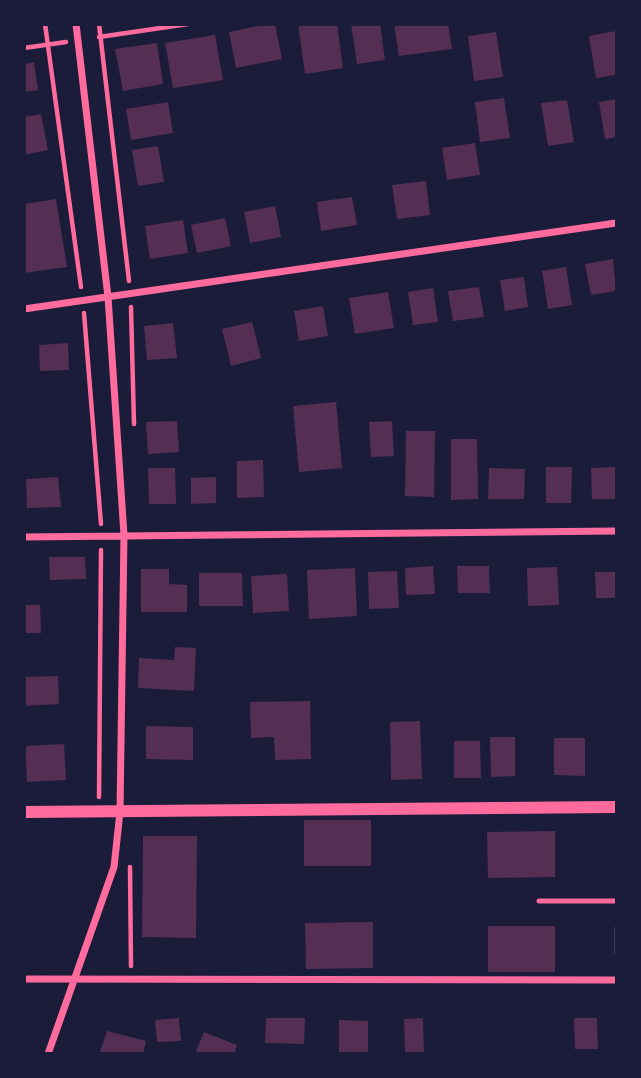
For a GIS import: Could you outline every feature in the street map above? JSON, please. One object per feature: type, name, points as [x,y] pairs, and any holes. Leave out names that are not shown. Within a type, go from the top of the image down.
[{"type":"street","points":[[48,1054],[114,867],[120,812],[124,535],[108,297],[76,24]]},
{"type":"street","points":[[24,309],[617,223]]},
{"type":"street","points":[[24,537],[617,531]]},
{"type":"street","points":[[24,812],[617,807]]},
{"type":"street","points":[[24,979],[617,980]]},
{"type":"lane","points":[[539,901],[617,901]]},
{"type":"path","points":[[45,24],[83,301],[102,536],[99,812]]},
{"type":"path","points":[[24,48],[188,24]]},
{"type":"path","points":[[129,978],[130,863]]},
{"type":"path","points":[[130,966],[144,966]]},
{"type":"building","points":[[275,24],[282,59],[236,68],[229,32]]},
{"type":"building","points":[[298,24],[337,24],[343,68],[305,74]]},
{"type":"building","points":[[351,24],[380,24],[385,60],[357,64]]},
{"type":"building","points":[[394,24],[448,24],[452,49],[399,56]]},
{"type":"building","points":[[616,31],[616,75],[596,78],[589,36]]},
{"type":"building","points":[[496,32],[503,77],[474,81],[468,36]]},
{"type":"building","points":[[215,35],[223,80],[173,88],[165,43]]},
{"type":"building","points":[[157,43],[163,84],[123,91],[115,49]]},
{"type":"building","points":[[34,62],[38,90],[24,92],[24,64]]},
{"type":"building","points":[[504,98],[510,138],[480,142],[475,102]]},
{"type":"building","points":[[616,99],[616,137],[605,139],[599,102]]},
{"type":"building","points":[[567,100],[574,142],[548,146],[541,103]]},
{"type":"building","points":[[168,102],[173,133],[131,140],[126,109]]},
{"type":"building","points":[[41,114],[48,150],[24,155],[24,117]]},
{"type":"building","points":[[475,143],[480,175],[447,180],[442,148]]},
{"type":"building","points":[[158,146],[164,182],[138,186],[132,150]]},
{"type":"building","points":[[426,181],[430,215],[397,219],[392,185]]},
{"type":"building","points":[[352,197],[357,225],[321,231],[317,202]]},
{"type":"building","points":[[56,199],[67,267],[24,273],[24,204]]},
{"type":"building","points":[[275,206],[281,237],[250,243],[244,212]]},
{"type":"building","points":[[225,218],[231,246],[197,253],[191,225]]},
{"type":"building","points":[[183,220],[188,253],[150,259],[145,226]]},
{"type":"building","points":[[613,259],[616,291],[591,295],[585,264]]},
{"type":"building","points":[[566,267],[572,305],[548,309],[542,271]]},
{"type":"building","points":[[524,277],[528,307],[505,311],[500,280]]},
{"type":"building","points":[[479,287],[484,317],[453,321],[448,291]]},
{"type":"building","points":[[433,288],[438,322],[413,325],[408,292]]},
{"type":"building","points":[[388,292],[394,328],[355,334],[349,298]]},
{"type":"building","points":[[323,306],[328,336],[299,341],[294,311]]},
{"type":"building","points":[[252,322],[261,358],[231,366],[222,329]]},
{"type":"building","points":[[173,323],[177,358],[147,360],[144,326]]},
{"type":"building","points":[[68,343],[69,370],[40,371],[39,345]]},
{"type":"building","points":[[336,402],[342,468],[299,472],[293,406]]},
{"type":"building","points":[[177,421],[179,452],[148,454],[146,422]]},
{"type":"building","points":[[392,421],[394,456],[371,457],[369,422]]},
{"type":"building","points":[[406,431],[435,431],[434,497],[405,496]]},
{"type":"building","points":[[451,439],[477,439],[478,499],[451,500]]},
{"type":"building","points":[[263,460],[264,497],[237,498],[237,461]]},
{"type":"building","points":[[546,467],[572,467],[571,503],[546,503]]},
{"type":"building","points":[[616,467],[616,499],[592,499],[591,468]]},
{"type":"building","points":[[148,468],[175,468],[176,504],[149,504]]},
{"type":"building","points":[[489,468],[525,469],[524,499],[488,499]]},
{"type":"building","points":[[58,477],[61,507],[27,508],[26,479]]},
{"type":"building","points":[[216,477],[216,503],[191,504],[191,478]]},
{"type":"building","points":[[49,557],[85,557],[86,579],[50,580]]},
{"type":"building","points":[[433,566],[435,594],[406,595],[405,568]]},
{"type":"building","points":[[457,566],[489,566],[490,593],[458,593]]},
{"type":"building","points":[[557,567],[559,605],[528,606],[527,568]]},
{"type":"building","points":[[355,568],[357,616],[309,619],[307,570]]},
{"type":"building","points":[[141,569],[169,569],[169,584],[187,585],[187,612],[141,612]]},
{"type":"building","points":[[397,571],[399,608],[369,609],[368,572]]},
{"type":"building","points":[[595,572],[616,572],[616,598],[596,598]]},
{"type":"building","points":[[199,573],[242,573],[243,606],[199,606]]},
{"type":"building","points":[[287,574],[289,611],[253,613],[251,576]]},
{"type":"building","points":[[24,605],[40,605],[41,633],[24,633]]},
{"type":"building","points":[[175,647],[196,648],[194,691],[138,688],[139,658],[174,660]]},
{"type":"building","points":[[58,676],[59,704],[24,706],[24,677]]},
{"type":"building","points":[[310,701],[311,759],[275,760],[274,737],[251,738],[250,702]]},
{"type":"building","points":[[420,721],[422,779],[391,780],[390,722]]},
{"type":"building","points":[[146,726],[193,727],[193,760],[146,759]]},
{"type":"building","points":[[490,737],[515,737],[515,776],[491,777]]},
{"type":"building","points":[[554,738],[585,738],[585,776],[554,775]]},
{"type":"building","points":[[454,741],[480,741],[481,778],[454,778]]},
{"type":"building","points":[[64,744],[66,780],[27,782],[25,746]]},
{"type":"building","points":[[304,820],[371,820],[371,866],[304,866]]},
{"type":"building","points":[[555,831],[555,877],[488,878],[487,832]]},
{"type":"building","points":[[143,836],[197,836],[196,938],[142,937]]},
{"type":"building","points":[[373,922],[373,968],[306,969],[305,923]]},
{"type":"building","points":[[488,926],[555,926],[555,972],[488,972]]},
{"type":"building","points":[[616,927],[616,954],[614,954]]},
{"type":"building","points":[[179,1018],[181,1041],[157,1042],[155,1020]]},
{"type":"building","points":[[266,1018],[305,1018],[304,1044],[265,1043]]},
{"type":"building","points":[[423,1018],[424,1053],[405,1053],[404,1019]]},
{"type":"building","points":[[574,1018],[597,1018],[598,1049],[575,1049]]},
{"type":"building","points":[[339,1020],[368,1021],[368,1054],[339,1054]]},
{"type":"building","points":[[107,1031],[146,1041],[143,1054],[99,1054]]},
{"type":"building","points":[[204,1032],[237,1045],[234,1054],[195,1054]]}]
